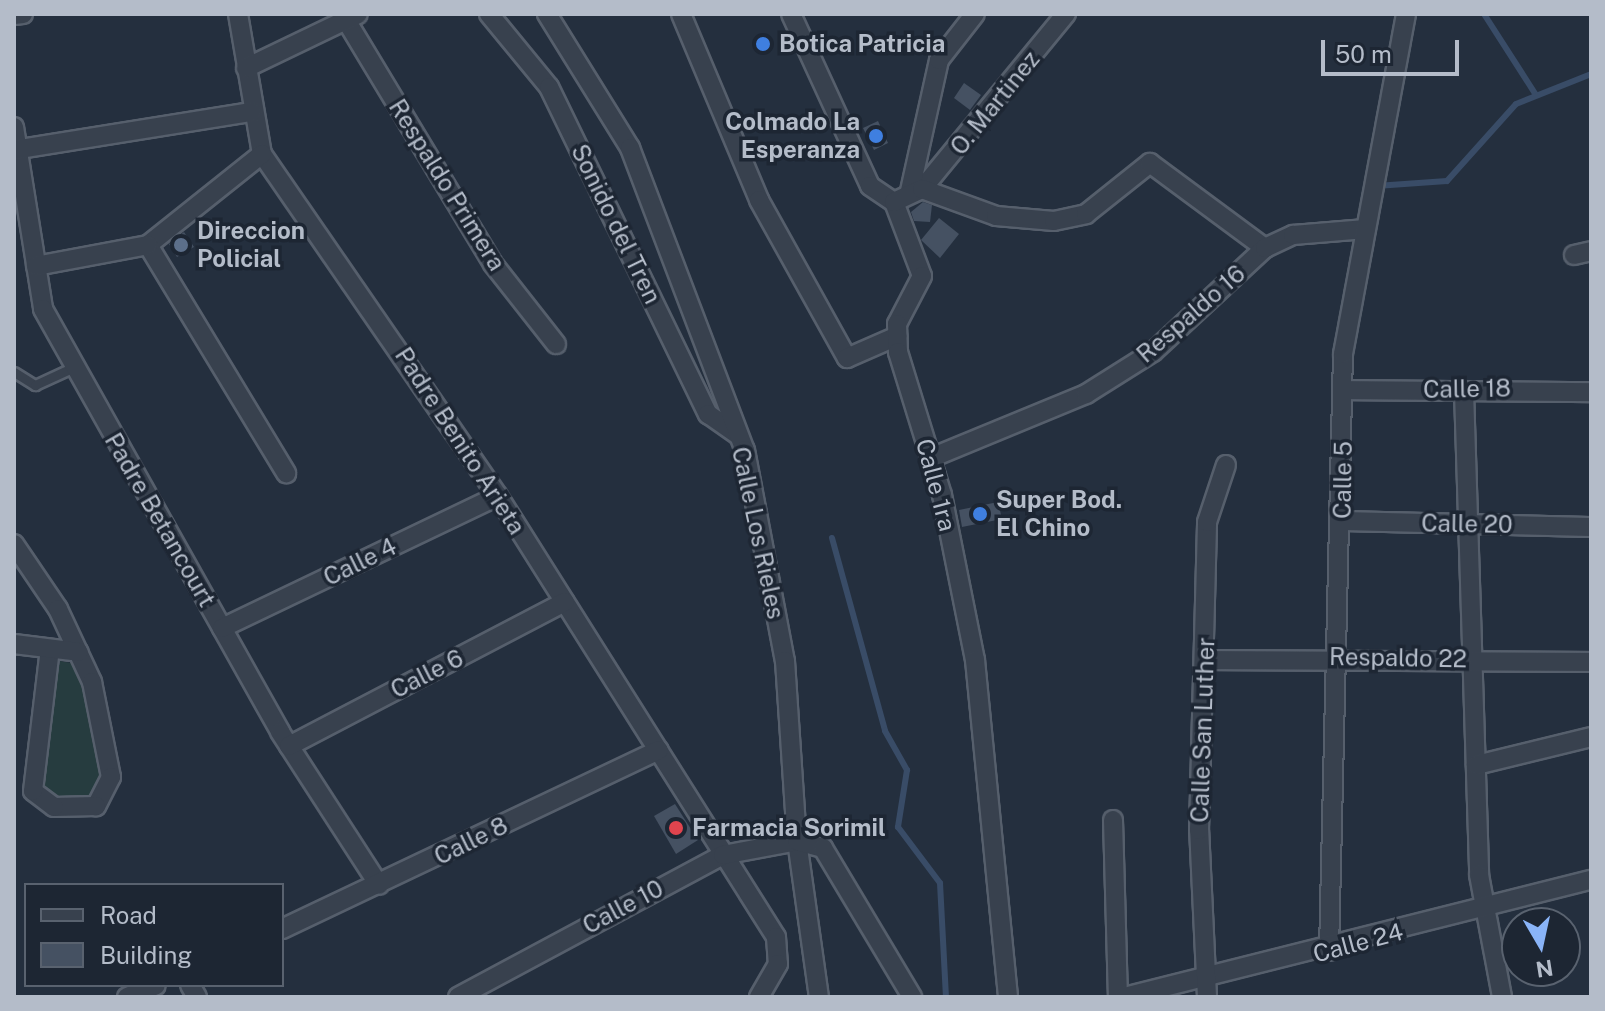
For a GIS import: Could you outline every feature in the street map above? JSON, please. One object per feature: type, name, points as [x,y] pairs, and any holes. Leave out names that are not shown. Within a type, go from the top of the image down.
[{"type":"street","points":[[14,15],[23,14]]},
{"type":"street","name":"Padre Benito Arieta","points":[[238,14],[252,112],[262,154],[498,496],[776,937],[778,964],[759,997]]},
{"type":"street","name":"Sonido del Tren","points":[[489,14],[549,87],[708,414],[738,435]]},
{"type":"street","name":"Calle Los Rieles","points":[[547,14],[630,148],[738,435],[785,661],[797,841],[819,997]]},
{"type":"street","points":[[681,14],[759,200],[847,358],[897,336],[922,276],[894,202],[870,186],[791,14]]},
{"type":"street","points":[[975,14],[939,60],[916,190],[996,216],[1054,221],[1086,214],[1150,163],[1265,248]]},
{"type":"street","name":"O. Martinez","points":[[894,202],[916,190],[1066,14]]},
{"type":"street","name":"Calle 5","points":[[1329,951],[1339,655],[1343,390],[1366,229],[1406,14]]},
{"type":"street","points":[[246,68],[352,17]]},
{"type":"street","name":"Respaldo Primera","points":[[352,17],[493,264],[556,344]]},
{"type":"street","points":[[16,150],[252,112]]},
{"type":"street","name":"Padre Betancourt","points":[[14,127],[43,309],[72,368],[289,746],[379,885]]},
{"type":"street","points":[[36,266],[148,245],[262,154]]},
{"type":"street","name":"Respaldo 16","points":[[931,458],[1086,394],[1153,352],[1265,248],[1293,235],[1366,229]]},
{"type":"street","points":[[148,245],[286,473]]},
{"type":"street","name":"Calle 1ra","points":[[897,336],[931,458],[975,660],[1008,997]]},
{"type":"street","name":"Calle 18","points":[[1343,390],[1591,392]]},
{"type":"street","points":[[1464,391],[1479,875],[1488,908],[1502,997]]},
{"type":"street","name":"Calle San Luther","points":[[1207,988],[1199,830],[1207,522],[1226,465]]},
{"type":"street","name":"Calle 4","points":[[222,628],[498,496]]},
{"type":"street","name":"Calle 20","points":[[1342,521],[1591,527]]},
{"type":"street","points":[[14,544],[79,652],[111,777],[104,799],[80,809],[41,802],[29,778],[50,649]]},
{"type":"street","name":"Calle 6","points":[[289,746],[565,602]]},
{"type":"street","points":[[14,644],[79,652]]},
{"type":"street","name":"Respaldo 22","points":[[1205,660],[1339,655],[1591,662]]},
{"type":"street","points":[[1476,765],[1591,737]]},
{"type":"street","name":"Calle 8","points":[[284,928],[659,750]]},
{"type":"street","points":[[1113,820],[1121,997]]},
{"type":"street","points":[[797,841],[823,848],[912,997]]},
{"type":"street","name":"Calle 10","points":[[458,997],[723,855],[797,841]]},
{"type":"street","name":"Calle 24","points":[[1121,997],[1207,988],[1329,951],[1591,880]]},
{"type":"street","points":[[127,997],[151,987]]},
{"type":"lane","points":[[14,372],[35,385],[72,368]]},
{"type":"green space","points":[[60,661],[76,664],[89,685],[106,758],[97,794],[57,801],[38,792]]},
{"type":"building","points":[[964,83],[981,95],[970,110],[954,98]]},
{"type":"building","name":"Colmado La Esperanza","points":[[878,121],[888,143],[874,150],[863,128]]},
{"type":"building","points":[[923,202],[932,205],[930,222],[914,221],[911,212]]},
{"type":"building","points":[[939,218],[959,234],[940,258],[921,240]]},
{"type":"building","name":"Direccion Policial","points":[[184,232],[194,247],[177,257],[169,244]]},
{"type":"building","name":"Super Bod. El Chino","points":[[998,502],[1002,519],[962,527],[959,510]]},
{"type":"building","name":"Farmacia Sorimil","points":[[675,804],[698,840],[676,854],[654,816]]},
{"type":"waterway","points":[[1484,14],[1536,95]]},
{"type":"waterway","points":[[1376,186],[1447,181],[1516,104],[1591,74]]},
{"type":"waterway","points":[[832,538],[885,731],[907,770],[898,827],[940,883],[946,997]]},
{"type":"place","name":"Botica Patricia","points":[[763,44]]},
{"type":"place","name":"Colmado La Esperanza","points":[[876,136]]},
{"type":"place","name":"Direccion Policial","points":[[181,245]]},
{"type":"place","name":"Super Bod. El Chino","points":[[980,514]]},
{"type":"place","name":"Farmacia Sorimil","points":[[676,828]]}]
